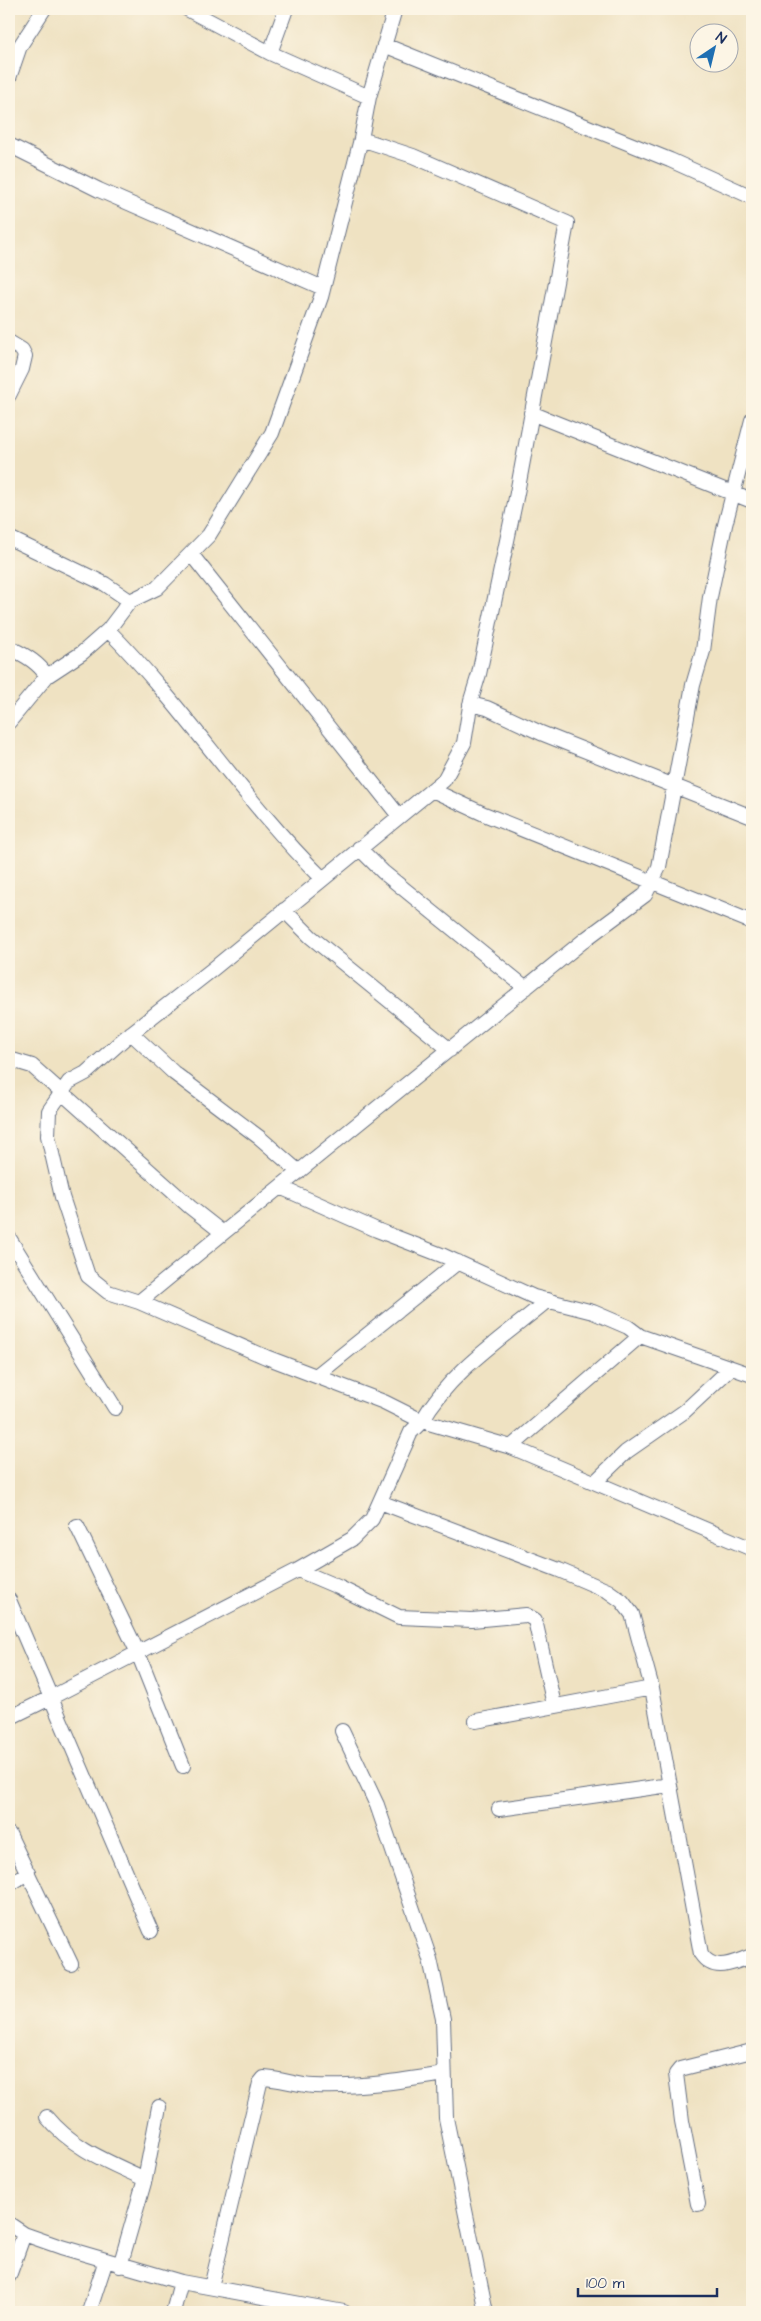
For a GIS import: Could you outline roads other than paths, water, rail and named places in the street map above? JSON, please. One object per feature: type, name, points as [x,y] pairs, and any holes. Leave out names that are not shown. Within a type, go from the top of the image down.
[{"type":"street","points":[[9,78],[20,46],[44,9]]},
{"type":"street","points":[[186,9],[270,53],[370,97]]},
{"type":"street","points":[[270,53],[286,9]]},
{"type":"street","points":[[9,722],[48,676],[82,653],[108,630],[130,601],[157,588],[209,535],[272,433],[323,288],[370,97],[394,9]]},
{"type":"street","points":[[384,45],[670,160],[752,197]]},
{"type":"street","points":[[361,139],[413,156],[567,223],[517,493],[480,674],[470,704],[464,743],[444,780],[213,969],[131,1033],[86,1073],[69,1082],[64,1092],[49,1111],[47,1123],[48,1136],[62,1197],[82,1251],[84,1266],[88,1276],[108,1292],[139,1302],[266,1357],[384,1402],[422,1420],[512,1447],[752,1549]]},
{"type":"street","points":[[9,146],[98,190],[323,288]]},
{"type":"street","points":[[9,342],[22,350],[25,356],[22,369],[9,395]]},
{"type":"street","points":[[531,413],[752,501]]},
{"type":"street","points":[[139,1302],[587,938],[645,894],[659,867],[693,685],[703,651],[710,597],[725,525],[752,420]]},
{"type":"street","points":[[9,538],[104,584],[130,601]]},
{"type":"street","points":[[190,554],[399,816]]},
{"type":"street","points":[[108,630],[143,665],[286,842],[322,878]]},
{"type":"street","points":[[9,648],[41,666],[48,676]]},
{"type":"street","points":[[470,704],[487,708],[541,733],[674,784],[752,817]]},
{"type":"street","points":[[432,790],[484,814],[752,922]]},
{"type":"street","points":[[359,848],[383,872],[526,988]]},
{"type":"street","points":[[284,910],[311,937],[450,1050]]},
{"type":"street","points":[[131,1033],[174,1073],[260,1138],[299,1172]]},
{"type":"street","points":[[9,1059],[32,1066],[64,1092],[190,1207],[222,1233]]},
{"type":"street","points":[[280,1187],[458,1262],[534,1297],[593,1312],[628,1327],[640,1336],[752,1375]]},
{"type":"street","points":[[9,1238],[115,1408]]},
{"type":"street","points":[[316,1376],[458,1262]]},
{"type":"street","points":[[9,1718],[298,1570],[352,1539],[365,1528],[380,1502],[411,1432],[422,1420],[433,1400],[464,1370],[548,1300]]},
{"type":"street","points":[[512,1447],[640,1336]]},
{"type":"street","points":[[595,1482],[626,1452],[685,1411],[731,1368]]},
{"type":"street","points":[[380,1502],[559,1570],[608,1591],[622,1601],[632,1614],[652,1688],[701,1954],[707,1963],[716,1966],[752,1956]]},
{"type":"street","points":[[77,1526],[138,1653],[183,1766]]},
{"type":"street","points":[[298,1570],[338,1586],[399,1617],[472,1620],[526,1615],[531,1617],[534,1620],[554,1705]]},
{"type":"street","points":[[9,1600],[151,1931]]},
{"type":"street","points":[[476,1721],[652,1688]]},
{"type":"street","points":[[342,1731],[377,1805],[430,1960],[442,2019],[446,2118],[486,2312]]},
{"type":"street","points":[[499,1808],[670,1785]]},
{"type":"street","points":[[9,1834],[71,1964]]},
{"type":"street","points":[[9,1885],[28,1872]]},
{"type":"street","points":[[698,2204],[682,2121],[676,2074],[680,2069],[752,2051]]},
{"type":"street","points":[[211,2288],[260,2083],[264,2078],[311,2085],[337,2086],[406,2080],[444,2074]]},
{"type":"street","points":[[120,2266],[145,2179],[159,2107]]},
{"type":"street","points":[[47,2118],[60,2133],[90,2154],[145,2179]]},
{"type":"street","points":[[9,2224],[24,2234],[120,2266],[181,2282],[303,2308],[344,2312]]},
{"type":"street","points":[[9,2276],[24,2234]]},
{"type":"street","points":[[89,2312],[106,2260]]},
{"type":"street","points":[[174,2312],[181,2282]]}]
